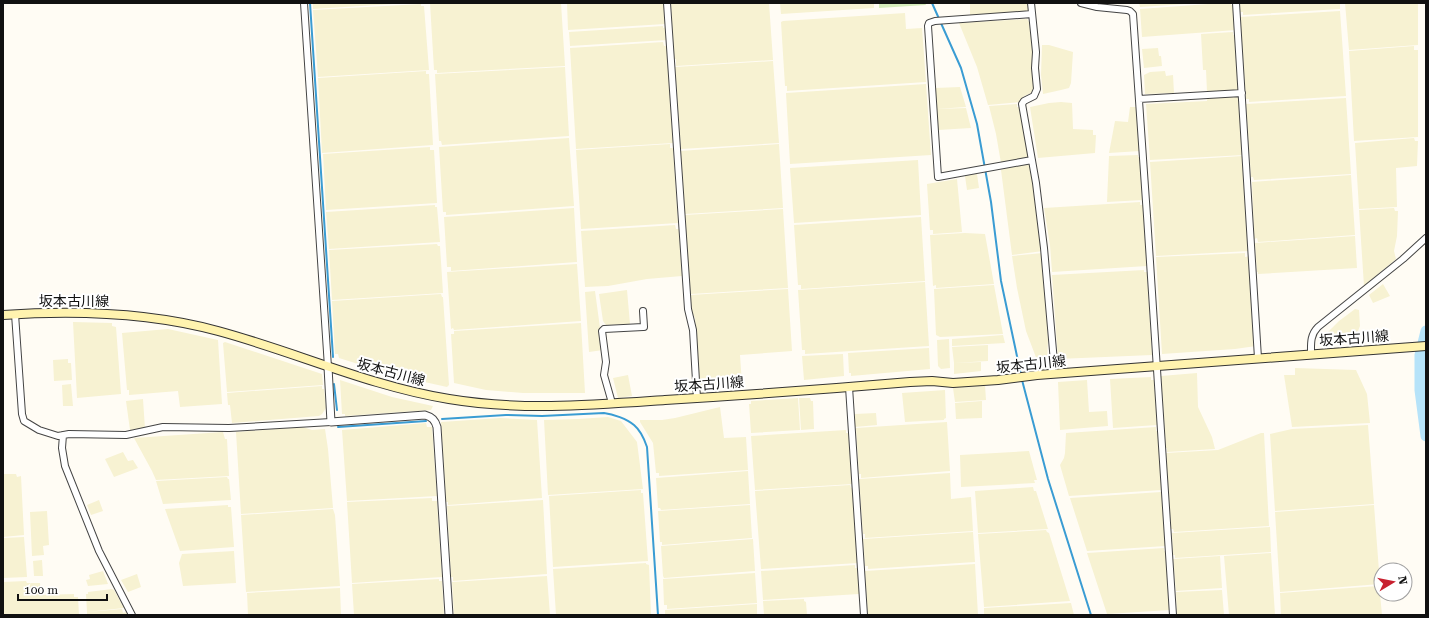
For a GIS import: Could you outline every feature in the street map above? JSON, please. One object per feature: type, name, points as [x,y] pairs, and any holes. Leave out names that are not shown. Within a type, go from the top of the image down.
[{"type":"main road","name":"坂本古川線","points":[[3,315],[46,312],[98,313],[153,318],[217,331],[387,386],[470,402],[546,407],[697,398],[910,382],[932,381],[953,383],[1037,375],[1426,346]]},
{"type":"street","points":[[304,3],[331,422]]},
{"type":"street","points":[[667,3],[688,309],[693,330],[697,398]]},
{"type":"street","points":[[1031,3],[1036,52],[1035,68],[1037,89],[1034,96],[1024,101],[1022,104],[1032,160],[1044,248],[1054,362],[1051,374]]},
{"type":"street","points":[[1081,3],[1097,7],[1127,10],[1133,14],[1173,615]]},
{"type":"street","points":[[1236,3],[1258,358]]},
{"type":"street","points":[[1032,14],[935,21],[929,23],[928,26],[938,177],[1032,160]]},
{"type":"street","points":[[1139,99],[1242,93]]},
{"type":"street","points":[[1311,354],[1311,339],[1318,327],[1403,259],[1426,238]]},
{"type":"street","points":[[612,403],[604,375],[606,362],[602,331],[604,329],[644,327],[643,311]]},
{"type":"street","points":[[15,314],[22,414],[24,421],[39,430],[58,436],[126,435],[164,427],[229,428],[425,415],[433,418],[437,427],[449,615]]},
{"type":"street","points":[[849,387],[864,615]]},
{"type":"street","points":[[63,435],[62,448],[65,466],[99,551],[132,615]]},
{"type":"shaded area","points":[[313,3],[409,3],[313,9]]},
{"type":"shaded area","points":[[430,3],[561,3],[565,66],[437,73],[437,70],[434,70]]},
{"type":"shaded area","points":[[567,3],[664,3],[665,24],[568,30]]},
{"type":"shaded area","points":[[671,3],[769,3],[773,60],[676,66],[676,59],[674,59]]},
{"type":"shaded area","points":[[780,3],[874,3],[874,8],[781,14]]},
{"type":"shaded area","points":[[970,3],[1029,3],[1029,11],[970,16]]},
{"type":"shaded area","points":[[1139,3],[1200,3],[1140,7]]},
{"type":"shaded area","points":[[1231,3],[1231,5],[1234,5],[1236,30],[1142,37],[1140,9]]},
{"type":"shaded area","points":[[1239,3],[1340,3],[1340,9],[1243,15],[1243,12],[1240,12]]},
{"type":"shaded area","points":[[1345,3],[1418,3],[1418,45],[1349,50]]},
{"type":"shaded area","points":[[421,4],[421,6],[424,6],[429,70],[318,77],[313,10]]},
{"type":"shaded area","points":[[1340,11],[1346,96],[1249,102],[1249,99],[1246,99],[1240,17]]},
{"type":"shaded area","points":[[905,13],[906,29],[922,28],[926,82],[787,91],[787,86],[785,86],[781,22]]},
{"type":"shaded area","points":[[1027,19],[1029,22],[1033,53],[1032,70],[1034,89],[1031,93],[1024,96],[1020,102],[988,105],[977,67],[959,23]]},
{"type":"shaded area","points":[[663,26],[663,28],[666,27],[667,40],[570,46],[569,32]]},
{"type":"shaded area","points":[[1233,32],[1233,35],[1236,35],[1240,90],[1207,92],[1206,70],[1203,70],[1201,34]]},
{"type":"shaded area","points":[[663,42],[664,46],[667,46],[673,143],[576,149],[570,48]]},
{"type":"shaded area","points":[[1042,45],[1049,45],[1073,52],[1071,83],[1069,88],[1043,94],[1041,75]]},
{"type":"shaded area","points":[[1414,46],[1414,50],[1418,50],[1418,137],[1354,141],[1349,51]]},
{"type":"shaded area","points":[[1158,48],[1162,66],[1144,68],[1142,49]]},
{"type":"shaded area","points":[[773,61],[779,143],[681,149],[675,67]]},
{"type":"shaded area","points":[[565,67],[569,136],[442,145],[441,141],[439,141],[435,74]]},
{"type":"shaded area","points":[[426,71],[426,74],[429,74],[433,145],[322,153],[318,78]]},
{"type":"shaded area","points":[[1165,71],[1166,76],[1173,75],[1174,93],[1145,94],[1144,75],[1150,72]]},
{"type":"shaded area","points":[[926,84],[931,155],[790,164],[786,93]]},
{"type":"shaded area","points":[[960,87],[966,107],[936,109],[935,88]]},
{"type":"shaded area","points":[[1237,95],[1238,98],[1240,98],[1244,155],[1150,160],[1146,104],[1207,101],[1207,97]]},
{"type":"shaded area","points":[[1346,98],[1351,174],[1254,180],[1253,177],[1251,177],[1246,104]]},
{"type":"shaded area","points":[[1061,102],[1072,103],[1073,129],[1093,130],[1093,135],[1096,135],[1095,153],[1038,158],[1030,107]]},
{"type":"shaded area","points":[[1017,104],[1017,107],[1021,107],[1030,159],[1001,163],[989,106]]},
{"type":"shaded area","points":[[1130,107],[1136,107],[1140,151],[1109,153],[1115,121],[1128,122]]},
{"type":"shaded area","points":[[966,108],[971,128],[938,130],[936,109]]},
{"type":"shaded area","points":[[569,138],[574,206],[446,215],[446,212],[443,212],[439,147]]},
{"type":"shaded area","points":[[1414,138],[1415,141],[1418,141],[1417,166],[1396,168],[1397,207],[1359,209],[1355,143]]},
{"type":"shaded area","points":[[670,144],[670,148],[673,148],[678,223],[581,229],[576,150]]},
{"type":"shaded area","points":[[779,144],[783,208],[685,214],[680,151]]},
{"type":"shaded area","points":[[430,147],[430,150],[434,150],[437,203],[326,210],[323,154]]},
{"type":"shaded area","points":[[1138,155],[1138,157],[1140,157],[1143,200],[1107,202],[1109,156]]},
{"type":"shaded area","points":[[1242,156],[1242,160],[1244,160],[1249,251],[1156,256],[1150,162]]},
{"type":"shaded area","points":[[918,160],[921,215],[794,223],[790,168]]},
{"type":"shaded area","points":[[1029,165],[1035,187],[1033,190],[1036,198],[1043,251],[1012,255],[1001,170],[1014,166]]},
{"type":"shaded area","points":[[977,174],[979,188],[967,190],[965,176]]},
{"type":"shaded area","points":[[1351,175],[1355,235],[1258,242],[1257,238],[1254,239],[1252,182]]},
{"type":"shaded area","points":[[957,179],[962,232],[933,234],[933,230],[930,230],[927,184]]},
{"type":"shaded area","points":[[1140,202],[1140,205],[1143,205],[1147,266],[1052,272],[1050,245],[1044,208]]},
{"type":"shaded area","points":[[435,205],[435,207],[437,207],[440,242],[329,249],[326,212]]},
{"type":"shaded area","points":[[574,208],[577,262],[451,271],[451,267],[447,267],[444,217]]},
{"type":"shaded area","points":[[1394,208],[1395,211],[1398,211],[1397,236],[1394,251],[1396,259],[1364,286],[1359,210]]},
{"type":"shaded area","points":[[783,209],[788,288],[691,294],[685,215]]},
{"type":"shaded area","points":[[921,217],[925,281],[801,289],[801,285],[798,285],[794,225]]},
{"type":"shaded area","points":[[675,225],[676,229],[679,229],[682,276],[647,279],[608,286],[585,287],[581,231]]},
{"type":"shaded area","points":[[965,233],[985,234],[994,284],[936,288],[936,285],[933,286],[930,235]]},
{"type":"shaded area","points":[[1355,236],[1357,268],[1258,274],[1257,272],[1255,243]]},
{"type":"shaded area","points":[[437,244],[440,246],[443,293],[332,300],[329,250]]},
{"type":"shaded area","points":[[1043,253],[1048,340],[1047,360],[1037,360],[1026,331],[1012,256]]},
{"type":"shaded area","points":[[1245,253],[1245,257],[1250,256],[1256,346],[1235,349],[1162,354],[1156,257]]},
{"type":"shaded area","points":[[577,264],[581,321],[451,329],[447,272]]},
{"type":"shaded area","points":[[1144,270],[1144,272],[1147,272],[1152,355],[1058,359],[1052,275]]},
{"type":"shaded area","points":[[925,282],[929,346],[805,354],[805,350],[802,350],[798,290]]},
{"type":"shaded area","points":[[1383,284],[1390,296],[1373,303],[1369,295]]},
{"type":"shaded area","points":[[994,285],[1003,334],[940,337],[936,335],[934,289]]},
{"type":"shaded area","points":[[788,289],[792,351],[740,355],[742,384],[702,387],[699,385],[695,318],[691,311],[690,295]]},
{"type":"shaded area","points":[[627,290],[630,324],[606,325],[603,321],[599,294]]},
{"type":"shaded area","points":[[595,291],[603,350],[589,352],[585,292]]},
{"type":"shaded area","points":[[441,294],[443,297],[449,385],[447,387],[393,375],[339,358],[338,354],[335,354],[332,301]]},
{"type":"shaded area","points":[[1355,309],[1359,310],[1360,326],[1358,331],[1353,334],[1324,339],[1326,334],[1339,321]]},
{"type":"shaded area","points":[[73,322],[112,323],[112,326],[116,327],[121,394],[77,398]]},
{"type":"shaded area","points":[[581,323],[585,393],[523,393],[486,390],[454,383],[451,334],[454,334],[454,331]]},
{"type":"shaded area","points":[[168,329],[218,340],[222,404],[180,407],[178,391],[129,395],[129,390],[127,390],[122,333]]},
{"type":"shaded area","points":[[1003,335],[1005,343],[952,346],[952,339]]},
{"type":"shaded area","points":[[949,339],[950,368],[941,369],[938,366],[937,340]]},
{"type":"shaded area","points":[[225,342],[322,374],[323,385],[227,392],[223,343]]},
{"type":"shaded area","points":[[988,345],[988,361],[954,363],[952,347]]},
{"type":"shaded area","points":[[929,348],[930,369],[851,376],[851,373],[849,373],[848,353]]},
{"type":"shaded area","points":[[843,354],[844,376],[804,380],[802,356]]},
{"type":"shaded area","points":[[68,359],[68,363],[71,363],[72,380],[54,381],[53,360]]},
{"type":"shaded area","points":[[981,362],[981,371],[954,374],[954,363]]},
{"type":"shaded area","points":[[1295,368],[1356,370],[1367,394],[1370,423],[1292,427],[1284,375],[1295,375]]},
{"type":"shaded area","points":[[1197,373],[1198,407],[1212,437],[1215,449],[1167,452],[1161,376]]},
{"type":"shaded area","points":[[628,375],[632,396],[618,398],[613,378]]},
{"type":"shaded area","points":[[1151,377],[1151,380],[1154,380],[1157,425],[1113,428],[1110,379]]},
{"type":"shaded area","points":[[340,380],[392,397],[433,406],[431,410],[345,416],[345,414],[342,414]]},
{"type":"shaded area","points":[[1087,380],[1089,412],[1107,411],[1108,426],[1060,430],[1058,382]]},
{"type":"shaded area","points":[[71,384],[73,406],[63,406],[62,385]]},
{"type":"shaded area","points":[[985,385],[986,400],[955,402],[953,388],[955,386]]},
{"type":"shaded area","points":[[322,386],[322,389],[324,389],[326,408],[319,416],[232,423],[227,393]]},
{"type":"shaded area","points":[[945,390],[946,418],[944,420],[905,422],[902,393]]},
{"type":"shaded area","points":[[798,398],[800,430],[751,433],[749,404],[751,404],[751,401]]},
{"type":"shaded area","points":[[799,398],[810,398],[811,401],[813,401],[814,429],[801,430]]},
{"type":"shaded area","points":[[143,399],[145,429],[130,430],[126,401]]},
{"type":"shaded area","points":[[982,401],[982,418],[956,419],[955,403]]},
{"type":"shaded area","points":[[720,407],[724,438],[746,437],[748,470],[659,476],[659,473],[656,473],[653,443],[640,420],[662,420],[675,418]]},
{"type":"shaded area","points":[[876,413],[877,425],[855,427],[855,414]]},
{"type":"shaded area","points":[[608,417],[621,421],[637,442],[643,489],[548,495],[544,420]]},
{"type":"shaded area","points":[[500,418],[537,420],[542,498],[448,505],[448,502],[446,502],[441,422]]},
{"type":"shaded area","points":[[947,422],[950,471],[861,478],[861,474],[859,474],[856,428]]},
{"type":"shaded area","points":[[426,423],[427,427],[432,427],[437,496],[347,501],[342,430]]},
{"type":"shaded area","points":[[1368,425],[1374,504],[1275,511],[1270,434],[1292,429]]},
{"type":"shaded area","points":[[303,427],[312,430],[325,429],[333,508],[241,514],[236,432]]},
{"type":"shaded area","points":[[1156,427],[1156,431],[1158,431],[1162,490],[1069,496],[1060,465],[1065,453],[1066,433]]},
{"type":"shaded area","points":[[846,430],[846,433],[850,433],[853,484],[755,490],[751,436]]},
{"type":"shaded area","points":[[223,432],[225,439],[227,439],[229,476],[156,480],[134,438]]},
{"type":"shaded area","points":[[1264,433],[1269,526],[1174,532],[1173,529],[1171,529],[1166,453],[1218,450]]},
{"type":"shaded area","points":[[1029,451],[1037,480],[1034,480],[1035,483],[961,487],[960,455]]},
{"type":"shaded area","points":[[123,452],[128,461],[133,460],[138,468],[114,477],[105,459]]},
{"type":"shaded area","points":[[748,471],[750,504],[661,510],[658,508],[656,478]]},
{"type":"shaded area","points":[[950,473],[951,499],[971,497],[973,531],[865,538],[865,534],[863,534],[859,479]]},
{"type":"shaded area","points":[[3,474],[16,474],[17,477],[21,476],[24,535],[3,537]]},
{"type":"shaded area","points":[[227,477],[229,479],[231,500],[163,504],[156,481]]},
{"type":"shaded area","points":[[850,485],[851,488],[853,488],[858,563],[761,569],[755,491]]},
{"type":"shaded area","points":[[1033,487],[1034,491],[1036,491],[1048,529],[978,533],[975,491]]},
{"type":"shaded area","points":[[641,490],[641,493],[643,493],[648,561],[553,567],[549,496]]},
{"type":"shaded area","points":[[1161,492],[1166,546],[1087,551],[1070,498]]},
{"type":"shaded area","points":[[432,498],[432,501],[437,501],[442,577],[352,583],[347,502]]},
{"type":"shaded area","points":[[99,500],[103,511],[91,515],[87,505]]},
{"type":"shaded area","points":[[543,500],[547,574],[453,581],[453,577],[451,577],[447,506]]},
{"type":"shaded area","points":[[228,505],[228,507],[231,507],[234,547],[180,551],[165,509]]},
{"type":"shaded area","points":[[750,505],[752,538],[662,545],[662,542],[660,542],[658,511]]},
{"type":"shaded area","points":[[1374,505],[1378,562],[1373,562],[1373,585],[1280,592],[1275,512]]},
{"type":"shaded area","points":[[333,509],[335,515],[340,586],[246,592],[241,515]]},
{"type":"shaded area","points":[[47,511],[49,545],[43,546],[44,555],[32,556],[30,512]]},
{"type":"shaded area","points":[[1270,527],[1271,552],[1175,558],[1175,555],[1173,555],[1172,533]]},
{"type":"shaded area","points":[[1046,530],[1049,533],[1070,601],[984,607],[978,534]]},
{"type":"shaded area","points":[[973,532],[975,562],[868,569],[868,566],[865,566],[863,539]]},
{"type":"shaded area","points":[[24,537],[27,577],[3,578],[3,538]]},
{"type":"shaded area","points":[[753,539],[755,571],[664,578],[663,576],[661,546]]},
{"type":"shaded area","points":[[1164,548],[1164,551],[1166,551],[1170,610],[1107,614],[1087,553]]},
{"type":"shaded area","points":[[234,551],[236,583],[183,586],[179,563],[182,554]]},
{"type":"shaded area","points":[[1271,553],[1275,615],[1229,615],[1224,556]]},
{"type":"shaded area","points":[[1220,556],[1222,588],[1176,591],[1173,559]]},
{"type":"shaded area","points":[[42,560],[43,576],[34,576],[33,561]]},
{"type":"shaded area","points":[[646,563],[649,565],[651,615],[556,615],[553,569]]},
{"type":"shaded area","points":[[975,564],[978,615],[868,615],[865,571]]},
{"type":"shaded area","points":[[855,565],[855,568],[858,568],[859,594],[763,600],[761,571]]},
{"type":"shaded area","points":[[103,571],[108,584],[88,586],[86,580],[90,579],[89,575]]},
{"type":"shaded area","points":[[755,573],[757,603],[667,609],[667,605],[664,605],[663,579]]},
{"type":"shaded area","points":[[137,574],[141,587],[128,592],[121,580]]},
{"type":"shaded area","points":[[547,576],[550,615],[454,615],[452,582]]},
{"type":"shaded area","points":[[439,579],[439,581],[442,581],[444,615],[354,615],[352,584]]},
{"type":"shaded area","points":[[26,581],[27,583],[40,583],[41,595],[74,594],[74,597],[78,597],[79,615],[3,615],[3,582]]},
{"type":"shaded area","points":[[1373,586],[1373,602],[1381,602],[1382,615],[1281,615],[1280,593]]},
{"type":"shaded area","points":[[340,588],[341,615],[248,615],[247,593]]},
{"type":"shaded area","points":[[112,589],[124,608],[87,612],[86,594],[88,594],[88,592]]},
{"type":"shaded area","points":[[1222,590],[1224,615],[1177,615],[1176,592]]},
{"type":"shaded area","points":[[804,599],[806,602],[807,615],[764,615],[763,601]]},
{"type":"shaded area","points":[[1071,603],[1074,615],[984,615],[984,608]]},
{"type":"shaded area","points":[[757,604],[757,615],[665,615],[665,610]]},
{"type":"shaded area","points":[[122,609],[123,613],[126,612],[128,615],[87,615],[87,612]]},
{"type":"green space","points":[[879,3],[925,3],[926,5],[879,8]]},
{"type":"waterway","points":[[310,3],[333,357]]},
{"type":"waterway","points":[[932,3],[961,68],[977,124],[991,202],[1001,281],[1021,375]]},
{"type":"waterway","points":[[1426,331],[1420,355],[1420,390],[1426,436]]},
{"type":"waterway","points":[[1022,380],[1048,479],[1091,615]]},
{"type":"waterway","points":[[334,384],[337,410]]},
{"type":"waterway","points":[[442,419],[506,415],[542,416],[604,413],[620,417],[634,425],[644,439],[647,447],[658,615]]},
{"type":"waterway","points":[[338,427],[426,421]]}]
